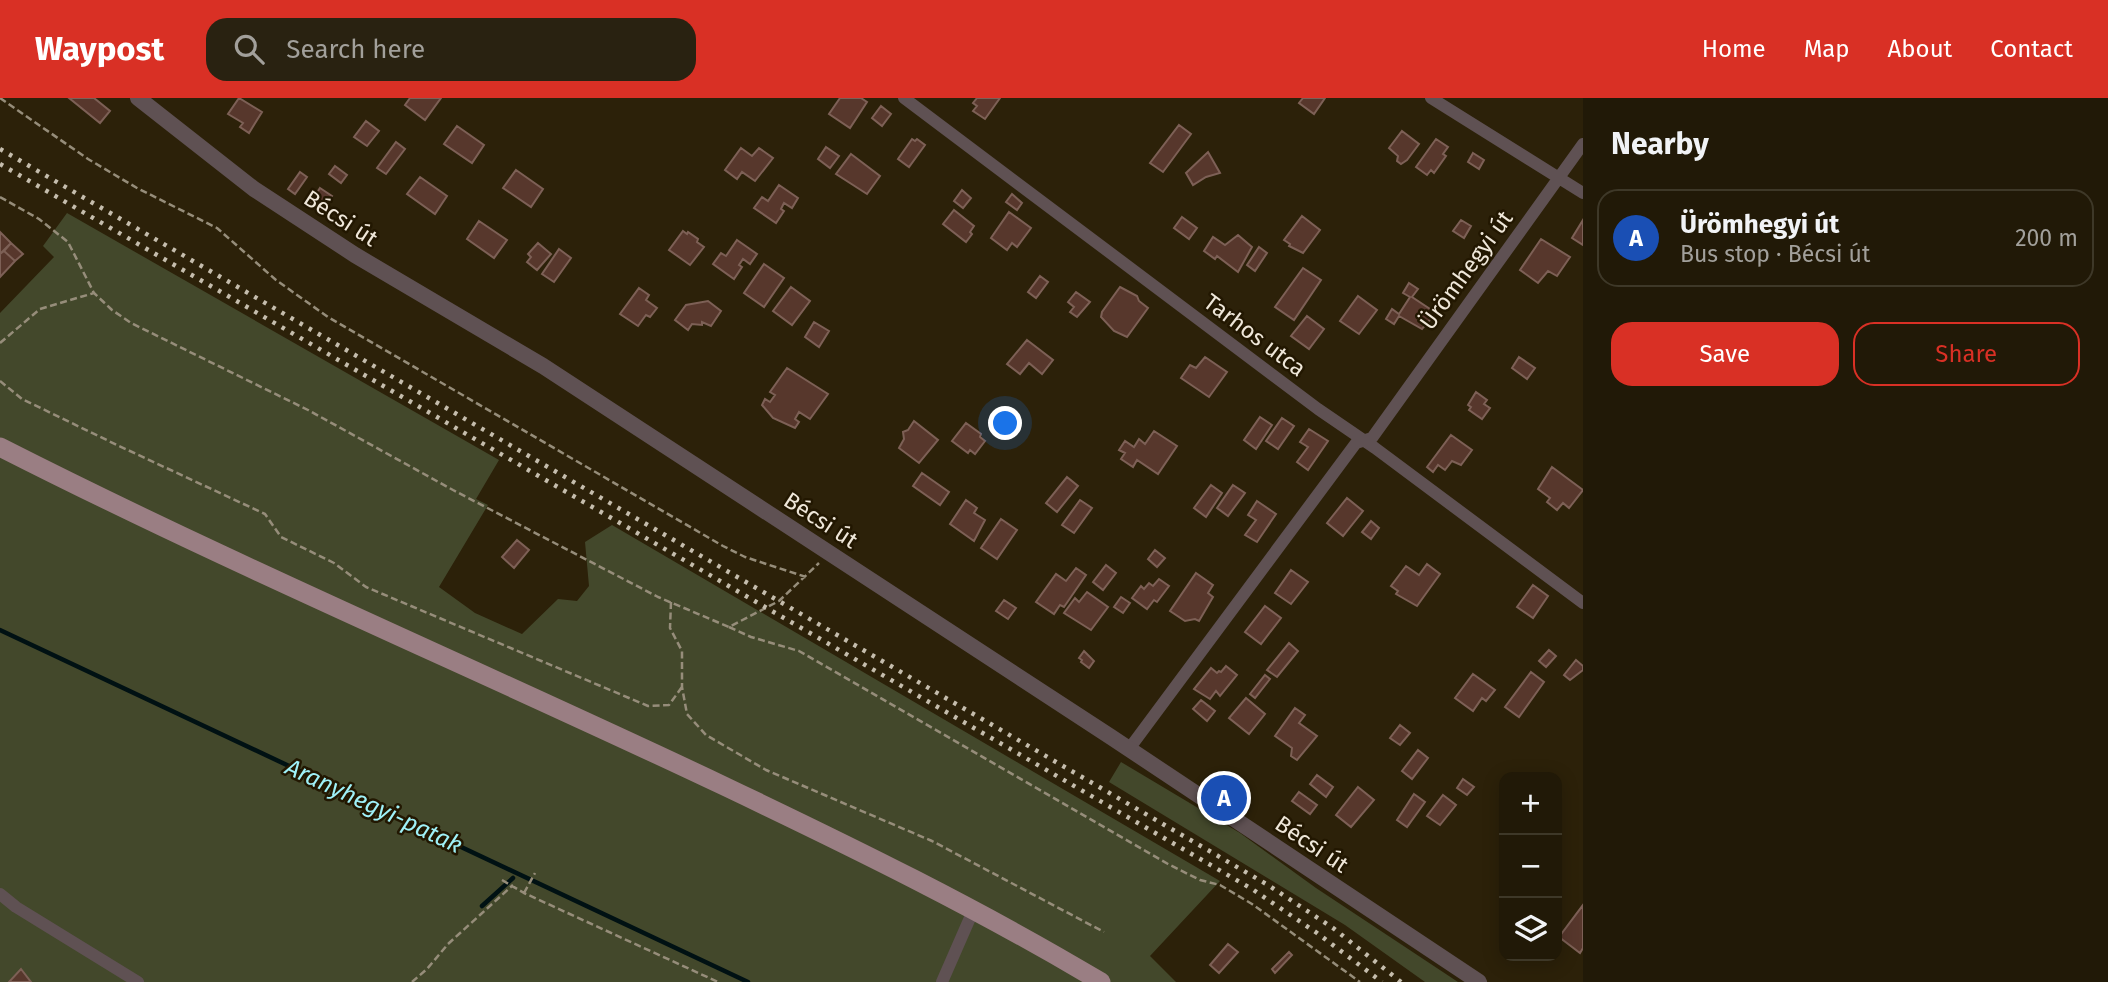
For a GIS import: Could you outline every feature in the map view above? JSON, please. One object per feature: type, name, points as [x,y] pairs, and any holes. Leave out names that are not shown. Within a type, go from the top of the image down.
[{"type":"main road","points":[[0,447],[70,483],[289,586],[869,855],[1101,982]]},
{"type":"street","name":"Bécsi út","points":[[138,98],[276,204],[355,256],[543,366],[1129,749],[1479,982]]},
{"type":"street","name":"Tarhos utca","points":[[904,98],[1318,409],[1364,440],[1583,603]]},
{"type":"street","points":[[1431,98],[1583,193]]},
{"type":"street","name":"Ürömhegyi út","points":[[1129,749],[1356,443],[1372,438],[1583,144]]},
{"type":"street","points":[[0,894],[138,982]]},
{"type":"street","points":[[942,982],[973,911]]},
{"type":"path","points":[[0,98],[98,165],[217,228],[290,291],[328,317],[723,546],[745,557],[807,577]]},
{"type":"path","points":[[0,197],[39,219],[68,242],[94,293],[112,310],[151,334],[308,410],[453,490],[671,602],[751,637],[800,651],[1168,864],[1200,880],[1220,885],[1252,904],[1360,982]]},
{"type":"path","points":[[0,343],[40,309],[94,293]]},
{"type":"path","points":[[0,381],[22,399],[265,514],[281,537],[334,563],[366,587],[648,706],[668,705],[682,687]]},
{"type":"path","points":[[729,627],[779,601],[807,577],[829,552]]},
{"type":"path","points":[[671,602],[670,628],[682,651],[682,687],[687,714],[706,735],[766,770],[932,841],[1104,932]]},
{"type":"path","points":[[524,893],[535,873]]},
{"type":"path","points":[[502,880],[524,893],[718,982]]},
{"type":"path","points":[[412,982],[448,944],[512,885]]},
{"type":"green space","points":[[67,213],[499,460],[476,499],[488,505],[439,587],[475,613],[522,634],[558,599],[577,601],[589,586],[585,542],[612,525],[1220,881],[1150,956],[1176,982],[0,982],[0,313],[54,257],[43,246]]},
{"type":"green space","points":[[1121,762],[1240,833],[1316,888],[1458,982],[1425,982],[1345,925],[1109,782]]},
{"type":"building","points":[[69,98],[94,98],[110,111],[100,123]]},
{"type":"building","points":[[239,98],[262,112],[249,133],[240,127],[243,123],[228,114]]},
{"type":"building","points":[[410,98],[441,98],[425,120],[405,105]]},
{"type":"building","points":[[840,98],[861,98],[867,102],[850,128],[829,114]]},
{"type":"building","points":[[977,98],[1000,98],[985,119],[973,111],[977,106],[973,103]]},
{"type":"building","points":[[1303,98],[1325,98],[1314,114],[1299,103]]},
{"type":"building","points":[[881,106],[891,114],[882,126],[872,118]]},
{"type":"building","points":[[366,121],[379,131],[367,146],[354,137]]},
{"type":"building","points":[[1179,125],[1191,134],[1163,172],[1150,163]]},
{"type":"building","points":[[457,126],[484,145],[472,163],[444,144]]},
{"type":"building","points":[[1402,131],[1419,144],[1401,164],[1397,161],[1398,156],[1389,148]]},
{"type":"building","points":[[912,139],[925,145],[909,167],[898,159]]},
{"type":"building","points":[[1436,139],[1448,147],[1443,154],[1446,156],[1434,173],[1431,170],[1427,175],[1416,167]]},
{"type":"building","points":[[396,142],[405,149],[386,174],[377,168]]},
{"type":"building","points":[[826,147],[839,156],[830,168],[818,159]]},
{"type":"building","points":[[741,148],[752,156],[759,148],[773,158],[755,181],[742,172],[737,179],[725,170]]},
{"type":"building","points":[[1208,152],[1220,173],[1193,185],[1186,173]]},
{"type":"building","points":[[1473,153],[1484,160],[1479,169],[1468,162]]},
{"type":"building","points":[[851,154],[880,176],[867,194],[836,174]]},
{"type":"building","points":[[335,166],[347,175],[341,183],[329,174]]},
{"type":"building","points":[[516,170],[543,189],[531,207],[503,188]]},
{"type":"building","points":[[300,172],[307,177],[295,194],[288,189]]},
{"type":"building","points":[[420,177],[447,196],[435,214],[407,194]]},
{"type":"building","points":[[779,185],[798,198],[792,208],[784,203],[781,209],[784,211],[776,223],[754,208],[762,197],[768,201]]},
{"type":"building","points":[[320,188],[332,196],[321,213],[309,205]]},
{"type":"building","points":[[962,190],[971,198],[963,208],[954,201]]},
{"type":"building","points":[[1012,194],[1022,203],[1017,210],[1006,202]]},
{"type":"building","points":[[954,210],[974,226],[966,242],[943,224]]},
{"type":"building","points":[[1009,212],[1031,228],[1017,247],[1012,243],[1007,250],[991,238]]},
{"type":"building","points":[[1302,216],[1320,230],[1303,253],[1289,246],[1284,240]]},
{"type":"building","points":[[1182,217],[1197,228],[1189,239],[1174,228]]},
{"type":"building","points":[[1461,220],[1471,226],[1464,238],[1453,231]]},
{"type":"building","points":[[1583,220],[1583,245],[1572,238]]},
{"type":"building","points":[[479,221],[507,240],[494,258],[467,239]]},
{"type":"building","points":[[683,231],[698,239],[697,242],[704,247],[690,265],[669,250]]},
{"type":"building","points":[[0,232],[11,243],[0,254]]},
{"type":"building","points":[[1238,235],[1252,247],[1238,272],[1217,256],[1215,259],[1204,251],[1213,237],[1225,245]]},
{"type":"building","points":[[1541,239],[1570,257],[1557,276],[1548,271],[1538,283],[1520,270]]},
{"type":"building","points":[[737,240],[757,254],[750,264],[743,259],[739,265],[742,267],[734,279],[713,264],[721,253],[726,256]]},
{"type":"building","points":[[11,243],[23,254],[15,261],[4,251]]},
{"type":"building","points":[[538,243],[551,254],[537,270],[527,262],[531,257],[528,254]]},
{"type":"building","points":[[1259,247],[1267,253],[1255,271],[1247,265]]},
{"type":"building","points":[[559,249],[571,258],[554,282],[542,274]]},
{"type":"building","points":[[4,251],[15,261],[0,277],[0,254]]},
{"type":"building","points":[[764,264],[784,278],[764,307],[744,293]]},
{"type":"building","points":[[1303,268],[1321,280],[1294,320],[1275,307]]},
{"type":"building","points":[[1040,276],[1048,282],[1036,298],[1028,292]]},
{"type":"building","points":[[1409,283],[1418,289],[1412,297],[1436,313],[1422,329],[1399,316],[1394,324],[1386,319],[1392,309],[1399,314],[1410,297],[1403,293]]},
{"type":"building","points":[[791,287],[810,301],[792,325],[773,311]]},
{"type":"building","points":[[1120,287],[1137,296],[1148,308],[1127,337],[1114,331],[1101,317]]},
{"type":"building","points":[[639,288],[649,295],[646,300],[657,308],[650,317],[646,315],[638,326],[620,314]]},
{"type":"building","points":[[1076,292],[1090,302],[1077,317],[1070,312],[1074,307],[1068,302]]},
{"type":"building","points":[[1358,296],[1377,310],[1359,334],[1340,321]]},
{"type":"building","points":[[708,301],[721,311],[711,326],[702,322],[702,325],[692,324],[688,330],[675,320],[686,305]]},
{"type":"building","points":[[1307,316],[1324,329],[1309,349],[1291,336]]},
{"type":"building","points":[[814,322],[829,331],[819,347],[805,337]]},
{"type":"building","points":[[1027,340],[1053,360],[1042,374],[1029,363],[1020,374],[1007,364]]},
{"type":"building","points":[[1205,357],[1227,372],[1209,397],[1181,378],[1190,365],[1196,368]]},
{"type":"building","points":[[1519,357],[1535,368],[1527,379],[1512,368]]},
{"type":"building","points":[[787,368],[828,394],[810,419],[799,412],[795,419],[799,422],[795,428],[773,418],[762,405],[765,399],[770,402],[775,395],[770,392]]},
{"type":"building","points":[[1476,392],[1487,400],[1484,404],[1490,408],[1482,419],[1469,410],[1471,407],[1468,405]]},
{"type":"building","points":[[1260,417],[1272,425],[1256,449],[1244,440]]},
{"type":"building","points":[[1282,418],[1294,426],[1278,449],[1266,441]]},
{"type":"building","points":[[914,421],[938,440],[919,463],[899,448],[904,439],[903,432],[908,430]]},
{"type":"building","points":[[966,423],[981,434],[980,437],[985,441],[975,454],[970,450],[968,453],[952,441]]},
{"type":"building","points":[[1309,429],[1328,441],[1308,470],[1297,462],[1308,447],[1300,442]]},
{"type":"building","points":[[1154,431],[1177,446],[1158,474],[1137,460],[1133,467],[1121,459],[1125,453],[1119,450],[1125,441],[1134,447],[1139,439],[1145,444]]},
{"type":"building","points":[[1451,435],[1472,450],[1461,465],[1452,461],[1445,470],[1438,465],[1433,472],[1427,467]]},
{"type":"building","points":[[1552,467],[1583,490],[1569,508],[1563,503],[1557,510],[1547,502],[1550,498],[1538,489]]},
{"type":"building","points":[[922,473],[949,492],[940,505],[913,486]]},
{"type":"building","points":[[1067,477],[1078,486],[1057,512],[1046,503]]},
{"type":"building","points":[[1211,485],[1222,493],[1206,517],[1194,508]]},
{"type":"building","points":[[1233,485],[1245,493],[1228,516],[1217,508]]},
{"type":"building","points":[[1347,498],[1363,511],[1343,536],[1327,523]]},
{"type":"building","points":[[966,500],[977,508],[974,513],[985,520],[974,541],[950,524]]},
{"type":"building","points":[[1080,500],[1092,508],[1074,533],[1062,525]]},
{"type":"building","points":[[1257,501],[1276,514],[1257,542],[1245,535],[1256,520],[1248,515]]},
{"type":"building","points":[[1001,519],[1017,530],[997,559],[981,548]]},
{"type":"building","points":[[1371,521],[1379,528],[1371,539],[1362,532]]},
{"type":"building","points":[[517,540],[529,550],[514,568],[502,557]]},
{"type":"building","points":[[1155,550],[1165,558],[1157,567],[1148,559]]},
{"type":"building","points":[[1427,564],[1440,574],[1417,606],[1396,594],[1398,591],[1391,586],[1406,566],[1419,575]]},
{"type":"building","points":[[1106,565],[1116,573],[1103,590],[1093,582]]},
{"type":"building","points":[[1076,568],[1086,575],[1064,607],[1060,605],[1054,614],[1036,602],[1056,574],[1066,581]]},
{"type":"building","points":[[1291,570],[1308,582],[1291,604],[1275,593]]},
{"type":"building","points":[[1196,573],[1213,585],[1208,593],[1213,597],[1199,621],[1185,621],[1170,611]]},
{"type":"building","points":[[1159,579],[1169,586],[1157,602],[1154,600],[1147,609],[1132,598],[1141,586],[1144,589],[1149,583],[1153,586]]},
{"type":"building","points":[[1533,585],[1548,596],[1533,618],[1517,607]]},
{"type":"building","points":[[1087,592],[1108,607],[1091,630],[1064,613],[1075,598],[1079,602]]},
{"type":"building","points":[[1121,597],[1130,603],[1123,613],[1114,607]]},
{"type":"building","points":[[1004,600],[1016,608],[1008,619],[996,611]]},
{"type":"building","points":[[1265,606],[1281,618],[1261,644],[1245,632]]},
{"type":"building","points":[[1289,643],[1298,651],[1277,677],[1267,670]]},
{"type":"building","points":[[1549,650],[1556,656],[1546,667],[1539,661]]},
{"type":"building","points":[[1084,651],[1094,661],[1089,668],[1079,658]]},
{"type":"building","points":[[1576,660],[1583,666],[1583,670],[1570,680],[1564,675]]},
{"type":"building","points":[[1226,666],[1237,675],[1220,696],[1216,691],[1210,699],[1194,689],[1211,668],[1217,673]]},
{"type":"building","points":[[1531,672],[1544,682],[1519,717],[1505,707]]},
{"type":"building","points":[[1473,674],[1495,690],[1486,701],[1482,698],[1473,711],[1455,698]]},
{"type":"building","points":[[1265,675],[1270,679],[1255,698],[1250,694]]},
{"type":"building","points":[[1246,698],[1265,714],[1249,734],[1229,718]]},
{"type":"building","points":[[1201,700],[1215,711],[1207,721],[1193,709]]},
{"type":"building","points":[[1295,708],[1305,715],[1299,723],[1317,736],[1297,760],[1291,756],[1292,748],[1275,736]]},
{"type":"building","points":[[1400,725],[1410,733],[1400,745],[1390,738]]},
{"type":"building","points":[[1418,750],[1428,758],[1412,779],[1402,771]]},
{"type":"building","points":[[1317,775],[1333,787],[1326,797],[1310,784]]},
{"type":"building","points":[[1463,779],[1474,787],[1467,795],[1457,788]]},
{"type":"building","points":[[1358,787],[1374,800],[1351,827],[1336,815]]},
{"type":"building","points":[[1299,792],[1317,805],[1310,814],[1292,801]]},
{"type":"building","points":[[1414,794],[1425,802],[1407,827],[1397,820]]},
{"type":"building","points":[[1443,795],[1456,805],[1440,825],[1427,816]]},
{"type":"building","points":[[1583,905],[1583,948],[1580,953],[1562,939],[1562,933]]},
{"type":"building","points":[[1228,944],[1238,952],[1219,973],[1210,965]]},
{"type":"building","points":[[1289,952],[1292,955],[1275,973],[1272,969]]},
{"type":"building","points":[[21,969],[31,982],[9,982]]},
{"type":"waterway","name":"Aranyhegyi-patak","points":[[0,630],[748,982]]},
{"type":"waterway","points":[[482,906],[513,878]]},
{"type":"railway","points":[[0,149],[1268,885],[1333,928],[1401,982]]},
{"type":"railway","points":[[0,164],[1252,889],[1382,982]]},
{"type":"place","name":"Ürömhegyi út","points":[[1224,798]]}]
